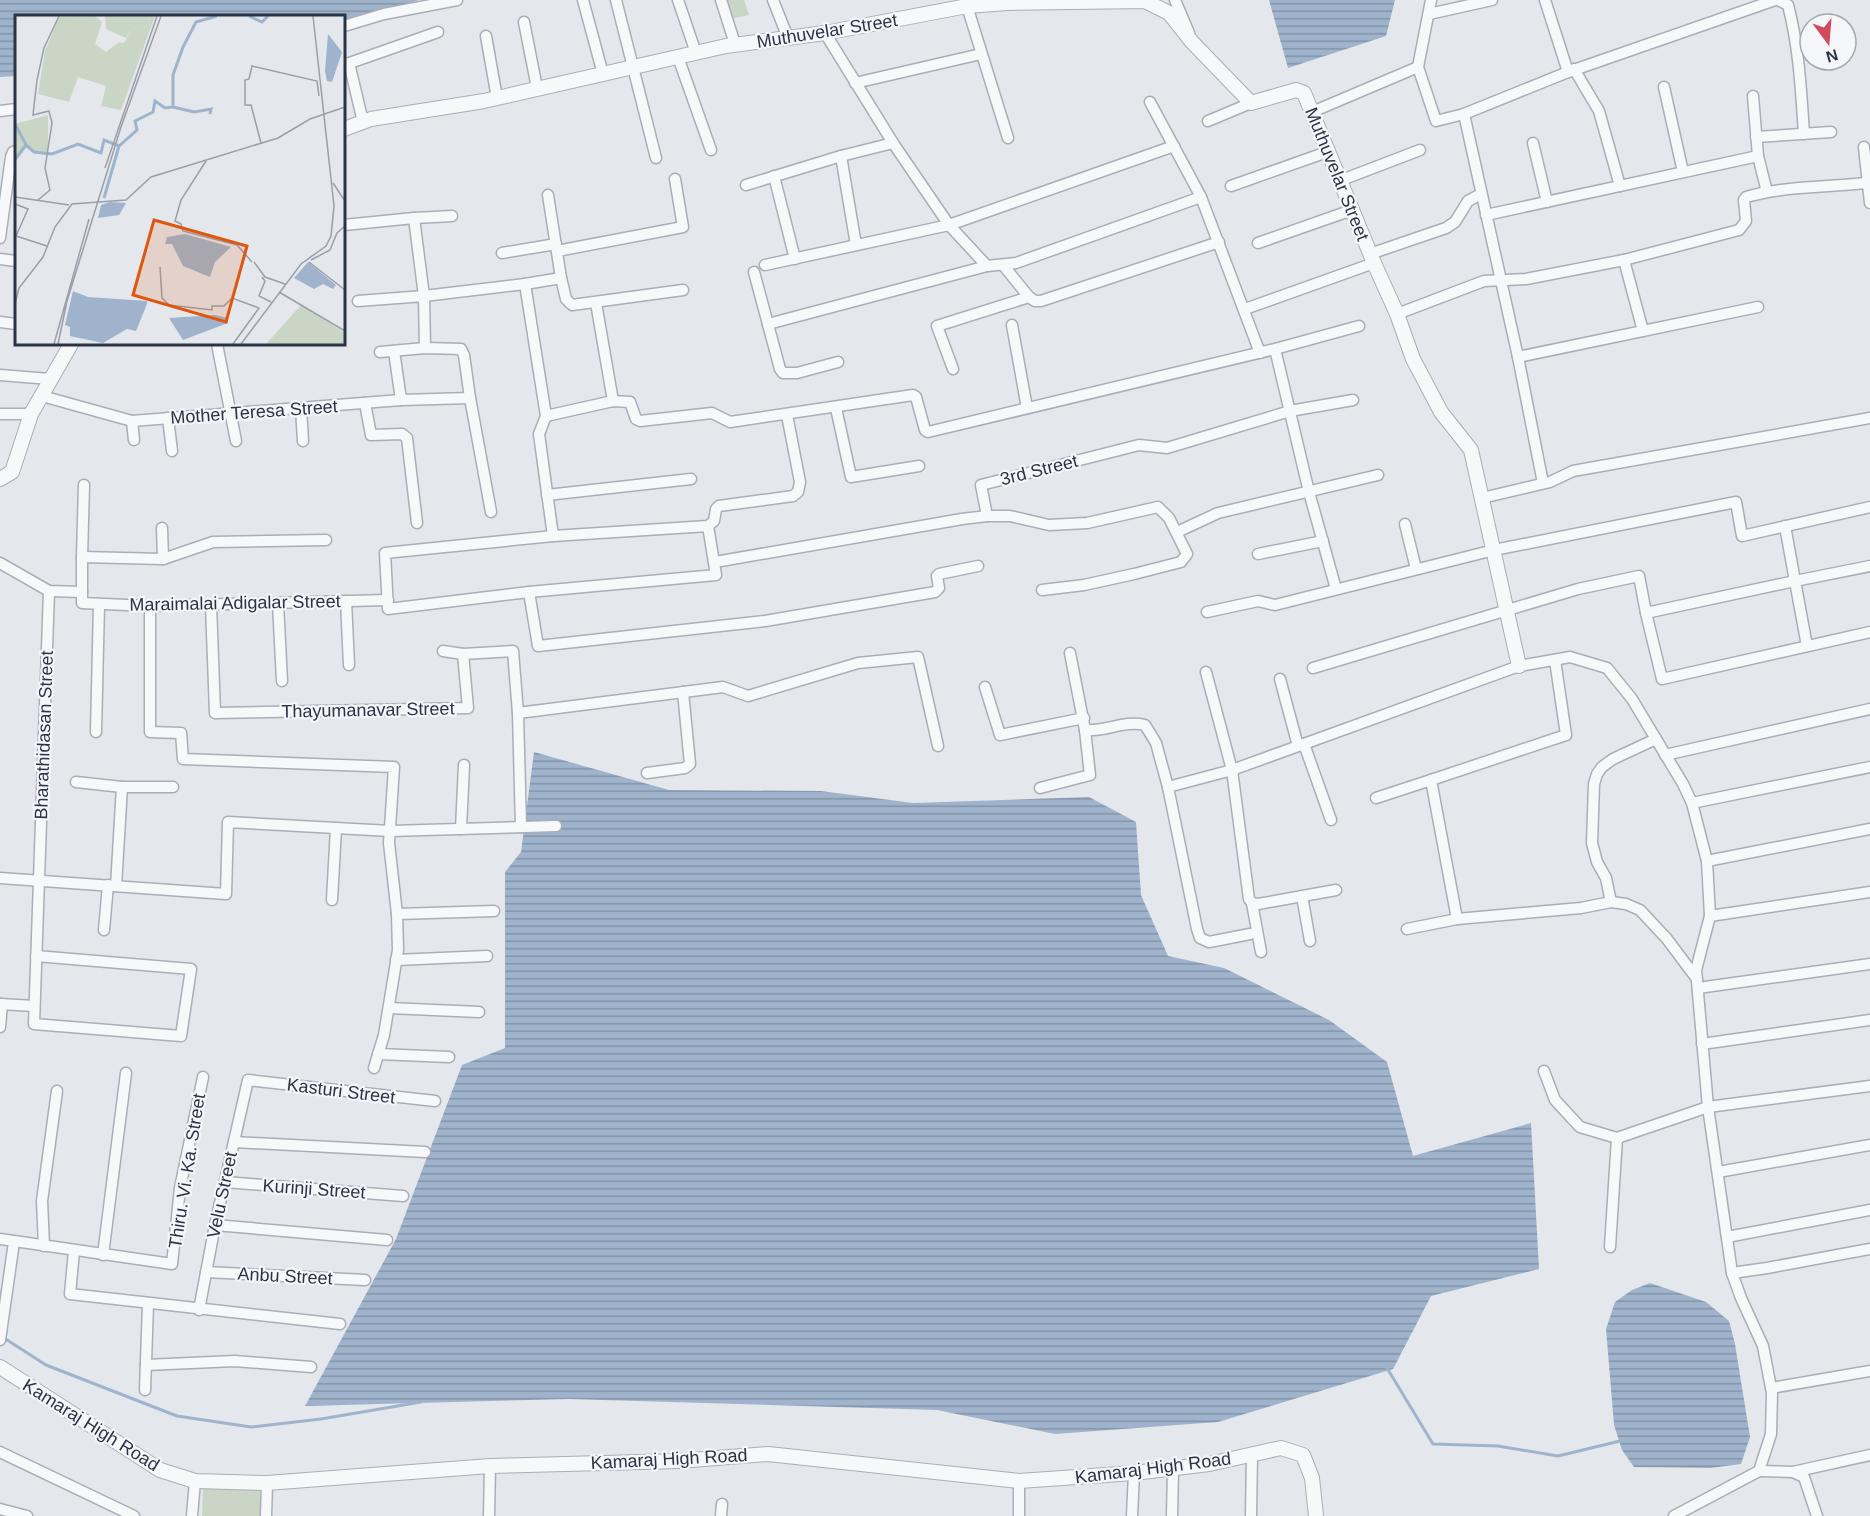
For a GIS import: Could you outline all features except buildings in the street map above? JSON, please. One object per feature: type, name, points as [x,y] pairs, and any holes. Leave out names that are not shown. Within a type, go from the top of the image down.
[{"type":"street","points":[[345,26],[384,14],[457,0]]},
{"type":"street","points":[[583,0],[603,74]]},
{"type":"street","points":[[616,0],[656,158]]},
{"type":"street","points":[[678,0],[696,53]]},
{"type":"street","points":[[720,0],[735,44]]},
{"type":"street","points":[[773,0],[788,38]]},
{"type":"street","points":[[1175,0],[1192,42]]},
{"type":"street","points":[[1431,0],[1418,67],[1436,121],[1464,114],[1571,70],[1776,0],[1788,5],[1793,24],[1798,55],[1804,134]]},
{"type":"street","points":[[1429,14],[1492,0]]},
{"type":"street","points":[[1545,0],[1571,70],[1599,111],[1620,186]]},
{"type":"street","name":"Muthuvelar Street","points":[[345,129],[371,119],[497,98],[735,44],[825,33],[967,6],[1027,2],[1145,1],[1169,13],[1192,42],[1251,103],[1300,90],[1304,93],[1397,314],[1413,359],[1441,412],[1472,450],[1519,666]]},
{"type":"street","points":[[967,6],[1008,138]]},
{"type":"street","points":[[524,22],[537,88]]},
{"type":"street","points":[[363,122],[346,64],[438,32]]},
{"type":"street","points":[[825,33],[893,143],[949,225],[987,266]]},
{"type":"street","points":[[486,36],[497,98]]},
{"type":"street","points":[[855,83],[981,54]]},
{"type":"street","points":[[678,57],[711,150]]},
{"type":"street","points":[[1312,112],[1418,67]]},
{"type":"street","points":[[1664,87],[1683,172]]},
{"type":"street","points":[[1753,96],[1758,156],[1767,192]]},
{"type":"street","points":[[1150,102],[1201,197],[1260,353]]},
{"type":"street","points":[[1208,121],[1251,103]]},
{"type":"street","points":[[0,111],[15,109]]},
{"type":"street","points":[[1464,114],[1518,357],[1543,483]]},
{"type":"street","points":[[1756,136],[1831,132]]},
{"type":"street","points":[[1533,142],[1547,202]]},
{"type":"street","points":[[746,184],[893,143]]},
{"type":"street","points":[[765,266],[949,225],[1174,146]]},
{"type":"street","points":[[1864,147],[1870,203]]},
{"type":"street","points":[[1340,181],[1420,150]]},
{"type":"street","points":[[1232,186],[1327,152]]},
{"type":"street","points":[[0,238],[11,190],[14,154]]},
{"type":"street","points":[[841,156],[856,245]]},
{"type":"street","points":[[1486,215],[1758,156]]},
{"type":"street","points":[[774,176],[795,259]]},
{"type":"street","points":[[502,253],[683,228],[675,178]]},
{"type":"street","points":[[1397,314],[1484,280],[1526,279],[1624,260],[1738,230],[1746,221],[1744,200],[1746,197],[1767,192],[1867,183]]},
{"type":"street","points":[[1245,309],[1446,228],[1455,222],[1468,201],[1481,194]]},
{"type":"street","points":[[548,195],[561,278],[568,303],[572,305],[596,303],[683,290]]},
{"type":"street","points":[[768,324],[987,266],[1017,263],[1201,197]]},
{"type":"street","points":[[1258,243],[1352,210]]},
{"type":"street","points":[[345,225],[452,216]]},
{"type":"street","points":[[414,218],[424,296],[425,348]]},
{"type":"street","points":[[1003,265],[1029,297],[1035,301],[1041,301],[1219,242]]},
{"type":"street","points":[[0,259],[15,261]]},
{"type":"street","points":[[1624,260],[1643,331]]},
{"type":"street","points":[[754,272],[783,374],[797,373],[838,362]]},
{"type":"street","points":[[358,301],[424,296],[561,278]]},
{"type":"street","points":[[525,284],[546,416],[539,434],[553,536]]},
{"type":"street","points":[[953,369],[937,326],[1029,297]]},
{"type":"street","points":[[596,303],[613,401]]},
{"type":"street","points":[[1518,357],[1758,307]]},
{"type":"street","points":[[0,322],[15,324]]},
{"type":"street","points":[[1012,325],[1027,408]]},
{"type":"street","points":[[546,416],[613,401],[630,402],[636,419],[640,422],[712,413],[730,422],[914,395],[925,430],[928,432],[1260,353],[1359,326]]},
{"type":"street","points":[[0,479],[12,472],[31,414],[70,345]]},
{"type":"street","points":[[217,345],[236,441]]},
{"type":"street","points":[[380,352],[425,348],[461,349],[464,355],[491,512]]},
{"type":"street","points":[[1275,349],[1309,492],[1336,589]]},
{"type":"street","points":[[394,351],[401,400]]},
{"type":"street","points":[[0,375],[50,379]]},
{"type":"street","name":"Mother Teresa Street","points":[[42,396],[132,421],[401,400],[470,398]]},
{"type":"street","points":[[1290,411],[1353,400]]},
{"type":"street","points":[[365,403],[371,435],[402,434],[407,438],[417,523]]},
{"type":"street","points":[[301,408],[303,441]]},
{"type":"street","points":[[836,408],[851,477],[919,466]]},
{"type":"street","name":"3rd Street","points":[[987,516],[981,485],[1139,444],[1167,448],[1290,411]]},
{"type":"street","points":[[0,414],[31,414]]},
{"type":"street","points":[[388,600],[386,553],[553,536],[708,526],[714,521],[716,508],[719,506],[793,496],[798,492],[800,482],[787,415]]},
{"type":"street","points":[[168,418],[172,451]]},
{"type":"street","points":[[1482,498],[1543,483],[1573,471],[1870,418]]},
{"type":"street","points":[[132,421],[134,440]]},
{"type":"street","points":[[1177,532],[1218,513],[1378,475]]},
{"type":"street","points":[[547,495],[691,479]]},
{"type":"street","points":[[82,597],[84,485]]},
{"type":"street","points":[[1207,612],[1258,601],[1275,605],[1494,550],[1736,502],[1742,536],[1870,507]]},
{"type":"street","points":[[715,562],[962,519],[1010,516],[1049,525],[1087,523],[1158,507],[1177,532],[1187,554],[1181,562],[1084,585],[1042,590]]},
{"type":"street","points":[[1405,524],[1416,569]]},
{"type":"street","points":[[708,526],[716,575],[529,592],[538,646],[765,621],[935,592],[939,588],[937,576],[939,574],[978,566]]},
{"type":"street","points":[[1785,526],[1807,646]]},
{"type":"street","points":[[162,528],[163,559]]},
{"type":"street","points":[[82,557],[163,559],[213,542],[326,540]]},
{"type":"street","points":[[1258,555],[1323,541]]},
{"type":"street","points":[[0,563],[49,591]]},
{"type":"street","points":[[1646,613],[1870,566]]},
{"type":"street","points":[[1313,668],[1578,589],[1639,576],[1662,679],[1870,632]]},
{"type":"street","name":"Maraimalai Adigalar Street","points":[[49,591],[82,597],[99,604],[150,606],[388,600],[388,609],[529,592]]},
{"type":"street","name":"Bharathidasan Street","points":[[34,1006],[49,591]]},
{"type":"street","points":[[346,601],[349,665]]},
{"type":"street","points":[[278,603],[282,681]]},
{"type":"street","points":[[96,732],[99,604]]},
{"type":"street","name":"Thayumanavar Street","points":[[211,605],[214,713],[468,708],[463,654]]},
{"type":"street","points":[[150,606],[150,732],[181,733],[183,759],[394,767],[389,843],[397,914],[396,960],[374,1068]]},
{"type":"street","points":[[443,651],[463,654],[513,651],[518,713],[520,827]]},
{"type":"street","points":[[1040,788],[1090,776],[1084,718],[1070,653]]},
{"type":"street","points":[[518,713],[723,687],[748,696],[858,663],[918,657],[938,746]]},
{"type":"street","points":[[1168,787],[1232,770],[1519,666],[1570,657],[1607,668],[1632,699],[1692,803],[1707,861],[1710,916],[1696,970],[1702,1044],[1708,1107],[1732,1273],[1763,1347],[1771,1388],[1771,1434],[1759,1471]]},
{"type":"street","points":[[1376,798],[1566,735],[1555,660]]},
{"type":"street","points":[[1206,672],[1232,770],[1247,891],[1252,903],[1261,952]]},
{"type":"street","points":[[1280,679],[1301,745],[1331,820]]},
{"type":"street","points":[[985,687],[1000,735],[1084,718]]},
{"type":"street","points":[[647,773],[689,767],[683,692]]},
{"type":"street","points":[[1665,755],[1870,709]]},
{"type":"street","points":[[1085,730],[1093,731],[1135,723],[1145,725],[1156,742],[1168,787],[1200,938],[1209,942],[1250,934]]},
{"type":"street","points":[[1611,902],[1606,878],[1596,862],[1592,843],[1594,784],[1602,767],[1613,759],[1656,739]]},
{"type":"street","points":[[461,829],[464,765]]},
{"type":"street","points":[[1692,803],[1870,767]]},
{"type":"street","points":[[1431,780],[1457,919]]},
{"type":"street","points":[[76,782],[173,788]]},
{"type":"street","points":[[104,930],[112,886],[122,786]]},
{"type":"street","points":[[0,878],[226,894],[228,822],[390,831],[556,826]]},
{"type":"street","points":[[332,900],[336,828]]},
{"type":"street","points":[[1707,861],[1870,829]]},
{"type":"street","points":[[1252,903],[1336,890]]},
{"type":"street","points":[[1710,916],[1870,892]]},
{"type":"street","points":[[1302,896],[1310,941]]},
{"type":"street","points":[[1407,929],[1457,919],[1581,908],[1611,902],[1626,904],[1640,910],[1667,939],[1697,983]]},
{"type":"street","points":[[397,914],[494,911]]},
{"type":"street","points":[[0,1027],[1,1004],[34,1006],[34,1024],[181,1036],[191,969],[36,956]]},
{"type":"street","points":[[396,960],[487,956]]},
{"type":"street","points":[[1697,983],[1870,964]]},
{"type":"street","points":[[388,1008],[479,1012]]},
{"type":"street","points":[[1702,1044],[1870,1020]]},
{"type":"street","points":[[378,1054],[449,1057]]},
{"type":"street","points":[[1544,1071],[1555,1100],[1580,1127],[1617,1138],[1708,1107],[1870,1086]]},
{"type":"street","points":[[0,1239],[103,1255],[126,1073]]},
{"type":"street","name":"Thiru. Vi. Ka. Street","points":[[103,1255],[172,1264],[180,1188],[203,1077]]},
{"type":"street","name":"Kasturi Street","points":[[248,1080],[435,1101]]},
{"type":"street","name":"Velu Street","points":[[199,1310],[215,1225],[248,1080]]},
{"type":"street","points":[[44,1246],[42,1201],[57,1091]]},
{"type":"street","points":[[1610,1247],[1617,1138]]},
{"type":"street","points":[[234,1142],[425,1152]]},
{"type":"street","points":[[1718,1172],[1870,1145]]},
{"type":"street","name":"Kurinji Street","points":[[225,1182],[403,1196]]},
{"type":"street","points":[[1727,1237],[1870,1210]]},
{"type":"street","points":[[215,1225],[387,1240]]},
{"type":"street","points":[[1,1336],[14,1242]]},
{"type":"street","points":[[1732,1273],[1870,1249]]},
{"type":"street","points":[[74,1251],[70,1294],[340,1324]]},
{"type":"street","name":"Anbu Street","points":[[206,1272],[365,1280]]},
{"type":"street","points":[[145,1390],[148,1304]]},
{"type":"street","points":[[146,1365],[235,1361],[310,1367]]},
{"type":"street","name":"Kamaraj High Road","points":[[0,1367],[160,1470],[195,1481],[267,1483],[490,1466],[679,1461],[768,1454],[1019,1481],[1173,1469],[1281,1449],[1303,1455],[1312,1478],[1316,1516]]},
{"type":"street","points":[[1771,1388],[1870,1371]]},
{"type":"street","points":[[0,1452],[134,1516]]},
{"type":"street","points":[[1251,1516],[1252,1455]]},
{"type":"street","points":[[1674,1516],[1759,1471],[1793,1472],[1870,1455]]},
{"type":"street","points":[[489,1516],[490,1466]]},
{"type":"street","points":[[1172,1516],[1173,1469]]},
{"type":"street","points":[[1793,1472],[1804,1477],[1817,1516]]},
{"type":"street","points":[[1132,1516],[1134,1473]]},
{"type":"street","points":[[192,1516],[195,1481]]},
{"type":"street","points":[[1019,1481],[1019,1516]]},
{"type":"street","points":[[266,1516],[267,1483]]},
{"type":"street","points":[[721,1516],[722,1504]]},
{"type":"street","points":[[0,1509],[27,1516]]},
{"type":"green space","points":[[715,0],[744,0],[749,15],[722,21]]},
{"type":"green space","points":[[203,1485],[260,1485],[260,1516],[202,1516]]},
{"type":"water","points":[[0,0],[419,0],[345,25],[345,15],[15,15],[15,76],[0,77]]},
{"type":"water","points":[[1269,0],[1395,0],[1386,36],[1288,68]]},
{"type":"water","points":[[534,752],[669,790],[821,791],[913,803],[1089,797],[1136,822],[1141,895],[1168,956],[1224,968],[1329,1020],[1387,1062],[1413,1156],[1531,1123],[1539,1269],[1431,1296],[1393,1369],[1218,1422],[1055,1434],[937,1410],[569,1399],[305,1406],[396,1239],[462,1065],[505,1048],[505,872],[521,852]]},
{"type":"water","points":[[1650,1283],[1706,1302],[1729,1321],[1735,1344],[1750,1437],[1741,1464],[1710,1468],[1634,1467],[1622,1450],[1614,1425],[1606,1329],[1615,1302],[1632,1290]]},
{"type":"waterway","points":[[4,1338],[46,1365],[177,1416],[251,1427],[321,1419],[421,1402]]},
{"type":"waterway","points":[[1387,1368],[1433,1444],[1498,1446],[1558,1456],[1620,1441]]}]
